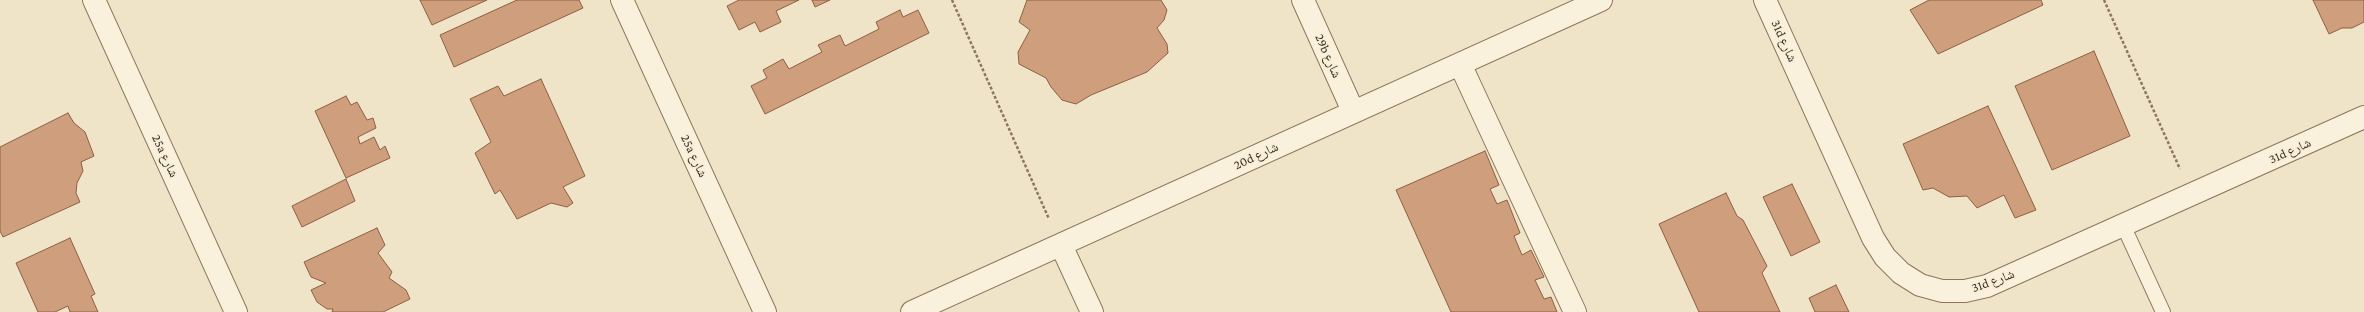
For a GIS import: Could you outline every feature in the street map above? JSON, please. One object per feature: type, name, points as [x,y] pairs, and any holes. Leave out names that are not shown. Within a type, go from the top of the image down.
[{"type":"street","name":"25a شارع","points":[[94,0],[236,312]]},
{"type":"street","name":"25a شارع","points":[[622,0],[765,312]]},
{"type":"street","name":"29b شارع","points":[[1303,0],[1353,111]]},
{"type":"street","name":"20d شارع","points":[[912,312],[1601,0]]},
{"type":"street","name":"31d شارع","points":[[1765,0],[1873,238],[1885,257],[1901,274],[1920,285],[1942,291],[1965,291],[1987,286],[2364,117]]},
{"type":"street","points":[[1460,64],[1575,312]]},
{"type":"street","points":[[1061,245],[1092,312]]},
{"type":"lane","points":[[2123,226],[2163,312]]},
{"type":"path","points":[[952,0],[1061,245]]},
{"type":"path","points":[[2104,0],[2192,194]]},
{"type":"building","points":[[420,0],[487,0],[432,25]]},
{"type":"building","points":[[517,0],[579,0],[583,8],[454,67],[440,35]]},
{"type":"building","points":[[739,0],[799,0],[776,11],[781,22],[760,32],[755,22],[739,30],[727,6]]},
{"type":"building","points":[[812,0],[830,0],[815,7]]},
{"type":"building","points":[[1027,0],[1161,0],[1167,10],[1164,20],[1157,28],[1167,44],[1168,53],[1147,72],[1091,95],[1076,104],[1062,100],[1051,87],[1046,78],[1019,64],[1018,52],[1030,30],[1019,22]]},
{"type":"building","points":[[1929,0],[2041,0],[2043,5],[1938,54],[1910,10]]},
{"type":"building","points":[[2313,0],[2364,0],[2364,22],[2352,28],[2342,28],[2329,34]]},
{"type":"building","points":[[900,10],[903,17],[918,10],[929,33],[765,114],[751,86],[767,78],[763,70],[783,59],[789,69],[822,52],[818,45],[840,35],[845,46],[879,29],[876,22]]},
{"type":"building","points":[[2094,51],[2130,136],[2052,170],[2015,86]]},
{"type":"building","points":[[541,79],[585,176],[563,187],[573,203],[567,207],[551,203],[517,219],[500,190],[495,194],[475,153],[491,142],[470,99],[498,86],[504,96]]},
{"type":"building","points":[[346,96],[351,105],[357,102],[367,120],[373,118],[376,128],[358,137],[360,144],[374,137],[380,150],[385,146],[390,158],[346,178],[315,111]]},
{"type":"building","points":[[1988,106],[2036,210],[2015,218],[2004,195],[1977,208],[1967,196],[1949,197],[1933,188],[1923,190],[1903,144]]},
{"type":"building","points":[[68,113],[74,123],[85,132],[94,156],[81,162],[83,171],[77,183],[76,193],[80,202],[3,237],[0,231],[0,147]]},
{"type":"building","points":[[1485,151],[1499,185],[1490,189],[1497,204],[1507,200],[1520,233],[1514,236],[1522,255],[1531,250],[1544,277],[1535,280],[1544,299],[1551,297],[1557,312],[1451,312],[1396,190]]},
{"type":"building","points":[[346,179],[355,201],[302,227],[292,206]]},
{"type":"building","points":[[1792,184],[1820,242],[1791,256],[1763,197]]},
{"type":"building","points":[[1726,193],[1737,216],[1743,220],[1767,266],[1762,273],[1780,312],[1699,312],[1659,224]]},
{"type":"building","points":[[377,228],[385,245],[378,253],[392,272],[389,278],[406,290],[410,299],[383,312],[332,312],[333,309],[327,309],[317,302],[311,290],[326,283],[311,277],[304,262]]},
{"type":"building","points":[[70,238],[95,294],[91,296],[98,312],[70,312],[68,306],[55,312],[38,312],[16,263]]},
{"type":"building","points":[[1836,285],[1849,312],[1815,312],[1809,298]]}]
